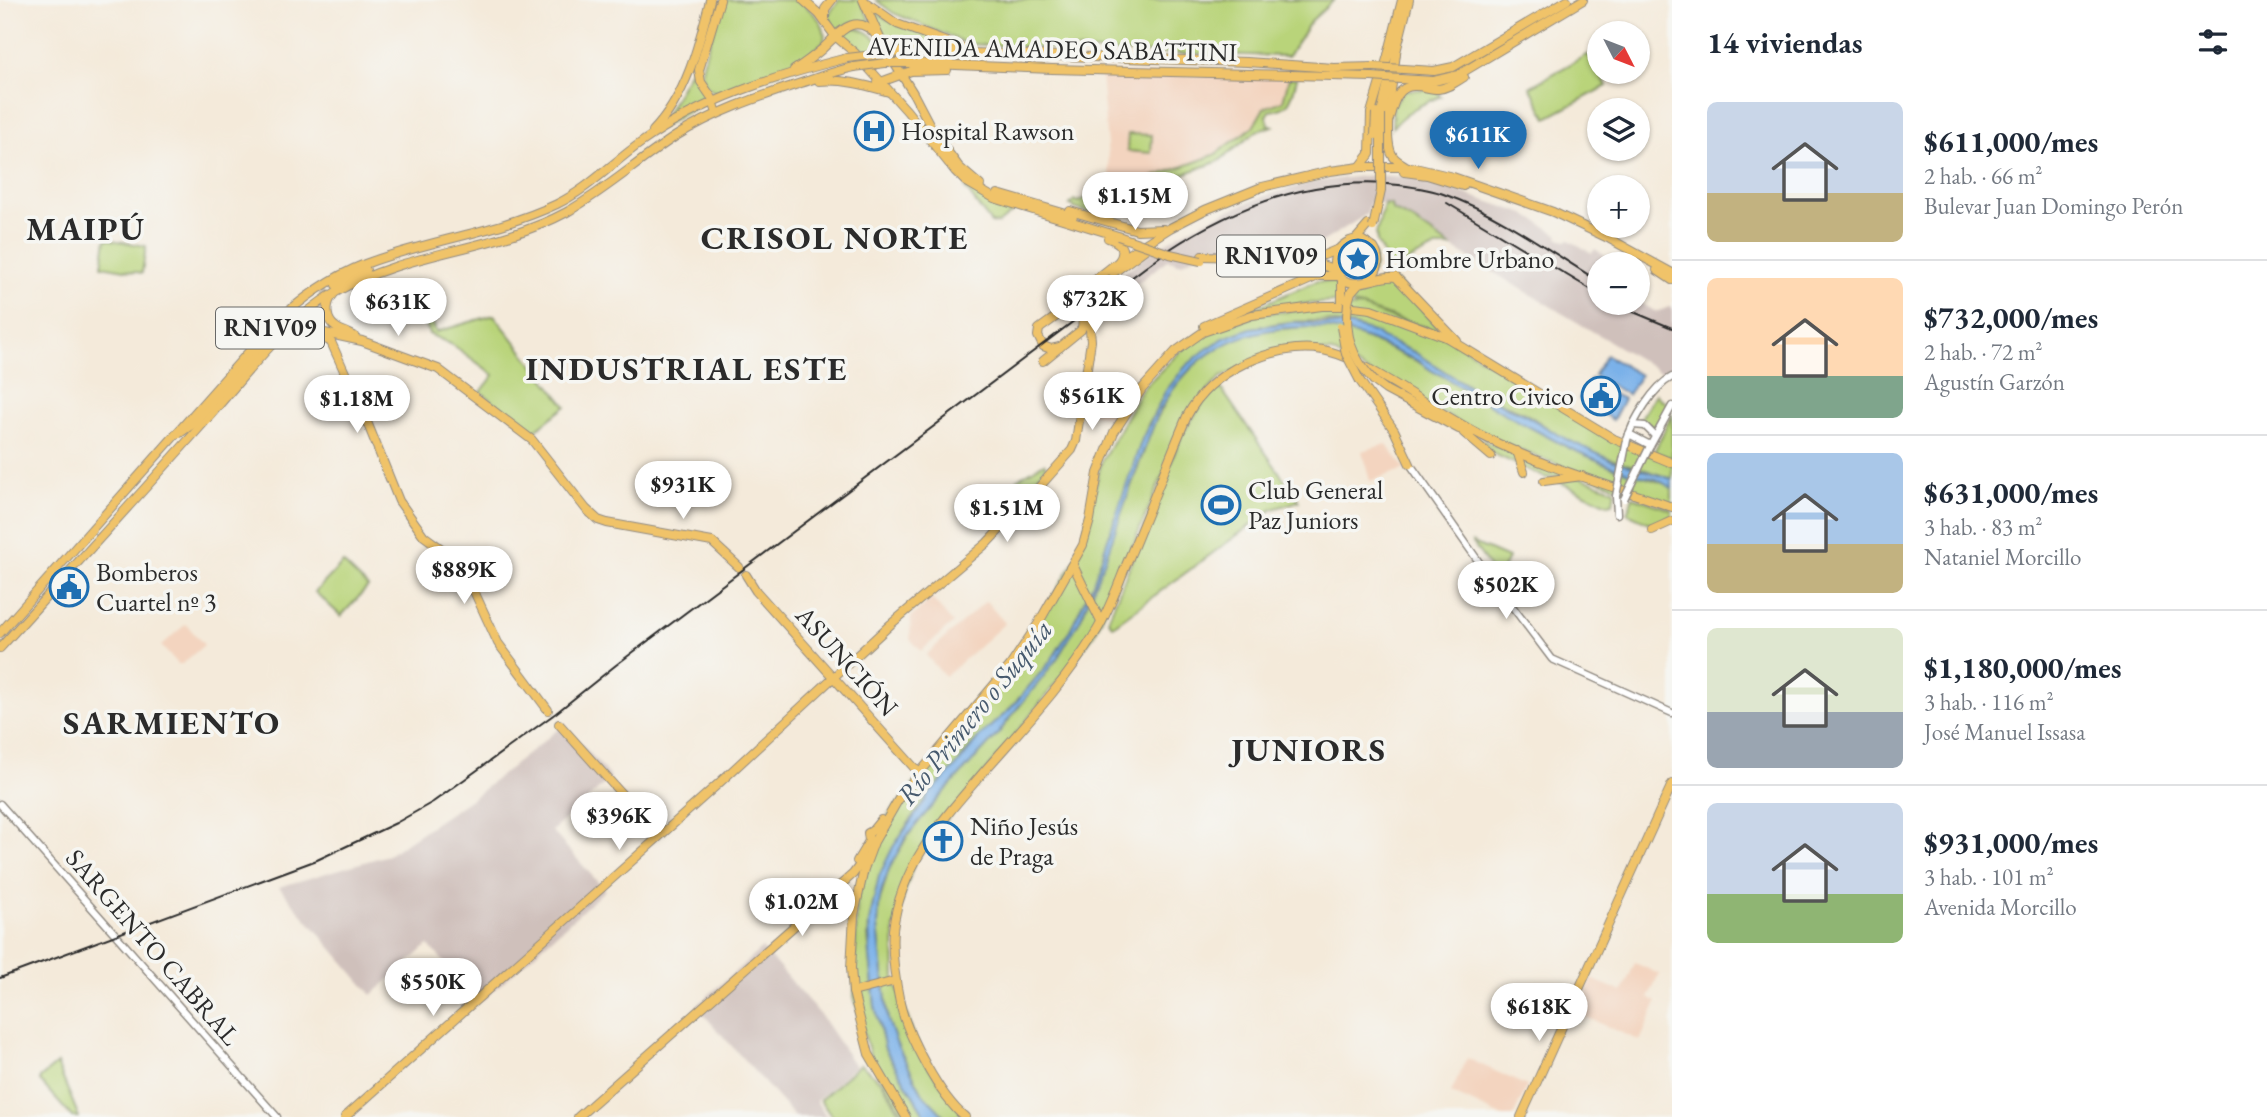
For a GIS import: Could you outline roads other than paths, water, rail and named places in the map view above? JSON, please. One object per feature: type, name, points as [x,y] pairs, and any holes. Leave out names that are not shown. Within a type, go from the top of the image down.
[{"type":"main road","points":[[641,143],[665,118],[678,96],[710,0]]},
{"type":"main road","points":[[718,113],[714,101],[702,86],[699,70],[720,0]]},
{"type":"main road","points":[[803,0],[890,92]]},
{"type":"main road","points":[[825,22],[825,9],[832,0]]},
{"type":"main road","points":[[864,0],[883,45]]},
{"type":"main road","points":[[864,0],[894,22],[912,30],[962,48],[1003,55]]},
{"type":"main road","points":[[1369,279],[1375,273],[1378,261],[1372,245],[1371,226],[1377,190],[1382,115],[1402,0]]},
{"type":"main road","points":[[1360,167],[1370,154],[1371,113],[1409,0]]},
{"type":"main road","points":[[1382,115],[1403,89],[1411,86],[1435,89],[1446,87],[1481,67],[1502,45],[1567,0]]},
{"type":"main road","points":[[1502,45],[1583,0]]},
{"type":"main road","name":"RN1V09","points":[[775,79],[802,65],[847,27],[860,24],[873,31],[883,45],[934,132],[967,175],[989,190],[1119,234]]},
{"type":"main road","name":"AVENIDA AMADEO SABATTINI","points":[[0,633],[269,329],[311,293],[364,264],[531,215],[571,197],[641,143],[676,120],[714,101],[775,79],[847,58],[909,51],[1434,71],[1447,69],[1502,45]]},
{"type":"main road","name":"AVENIDA AMADEO SABATTINI","points":[[0,648],[275,341],[337,288],[393,267],[525,229],[563,214],[599,192],[668,141],[718,113],[755,98],[855,68],[885,63],[1434,81],[1453,78],[1502,45]]},
{"type":"main road","points":[[1387,168],[1392,154],[1382,115],[1392,53]]},
{"type":"main road","points":[[866,85],[922,70],[998,67]]},
{"type":"main road","points":[[912,91],[912,79],[922,70]]},
{"type":"main road","name":"RN1V09","points":[[755,98],[820,81],[840,80],[890,92],[955,171],[965,181],[988,195],[1033,211],[1201,258],[1314,262],[1326,265],[1339,275]]},
{"type":"main road","points":[[1392,154],[1406,166]]},
{"type":"main road","points":[[1043,361],[1083,328],[1080,303],[1083,296],[1151,238],[1252,195],[1318,177],[1406,166],[1426,169],[1553,212],[1672,273]]},
{"type":"main road","points":[[1060,347],[1053,349],[1043,346],[1038,336],[1039,329],[1068,308],[1081,291],[1151,238],[1228,200],[1262,187],[1360,167],[1387,168],[1436,178],[1551,216],[1630,254],[1672,280]]},
{"type":"main road","points":[[1026,202],[1051,206],[1151,238]]},
{"type":"main road","points":[[1033,211],[1118,242],[1122,251],[1118,262]]},
{"type":"main road","points":[[1371,226],[1356,239],[1346,242],[1334,257],[1345,303],[1349,341],[1356,359],[1374,382],[1459,429],[1672,507]]},
{"type":"main road","points":[[484,229],[456,241],[369,268],[337,288],[328,302],[330,321],[335,327],[362,341],[438,369],[532,440],[586,509],[598,520],[712,542],[739,567]]},
{"type":"main road","points":[[1356,239],[1372,245]]},
{"type":"main road","name":"RN1V09","points":[[1201,258],[1324,255],[1339,248]]},
{"type":"main road","points":[[821,901],[859,859],[869,841],[868,833],[875,829],[1020,652],[1074,566],[1086,537],[1098,473],[1109,442],[1132,402],[1197,331],[1221,317],[1318,276],[1339,275],[1350,283],[1359,283],[1390,276],[1399,279],[1462,345]]},
{"type":"main road","points":[[1359,283],[1345,303],[1342,338],[1350,363],[1394,430],[1410,464]]},
{"type":"main road","points":[[1176,351],[1203,332],[1243,317],[1296,308],[1362,307],[1462,345],[1614,439],[1672,463]]},
{"type":"main road","points":[[323,308],[342,365]]},
{"type":"main road","points":[[345,1117],[891,624],[987,543],[1029,499],[1072,450],[1077,438],[1091,341],[1090,329],[1083,316],[1075,309],[1068,308]]},
{"type":"main road","points":[[297,327],[362,341]]},
{"type":"main road","points":[[275,341],[293,334],[321,337],[331,342],[399,501],[424,536],[461,562],[498,643],[548,710]]},
{"type":"main road","points":[[891,624],[1007,517],[1069,444],[1086,342],[1082,337],[1073,338]]},
{"type":"main road","points":[[177,434],[191,427],[265,341]]},
{"type":"main road","points":[[965,1117],[951,1103],[910,1035],[892,982],[894,928],[903,891],[915,860],[941,822],[1066,676],[1100,619],[1191,409],[1212,383],[1240,366],[1268,354],[1307,349],[1332,352],[1371,369],[1487,438]]},
{"type":"main road","points":[[1459,429],[1491,456]]},
{"type":"main road","points":[[1517,451],[1524,472]]},
{"type":"main road","points":[[1544,481],[1585,476]]},
{"type":"main road","points":[[1652,530],[1672,521]]},
{"type":"main road","points":[[1074,566],[1100,619]]},
{"type":"main road","name":"ASUNCIÓN","points":[[746,575],[756,592],[919,773]]},
{"type":"main road","points":[[559,724],[659,836]]},
{"type":"main road","points":[[1521,1117],[1672,784]]},
{"type":"main road","points":[[578,1117],[856,870],[897,802]]},
{"type":"main road","points":[[874,842],[860,881],[854,915],[851,968],[869,1054],[906,1117]]},
{"type":"main road","points":[[855,991],[892,982]]},
{"type":"street","points":[[1672,377],[1657,387],[1628,437],[1616,496],[1617,514],[1672,406]]},
{"type":"street","points":[[1633,425],[1645,426],[1655,436]]},
{"type":"street","points":[[1628,437],[1650,447]]},
{"type":"street","points":[[1410,464],[1552,659],[1672,713]]},
{"type":"street","name":"SARGENTO CABRAL","points":[[0,804],[277,1117]]},
{"type":"water","points":[[1293,322],[1353,326],[1376,333],[1566,439],[1611,460],[1672,479],[1672,488],[1656,479],[1628,473],[1569,448],[1505,414],[1418,361],[1348,333],[1309,327],[1265,331],[1228,343],[1196,364],[1182,378],[1159,412],[1105,560],[1080,620],[1058,657],[997,735],[906,837],[889,869],[879,904],[878,926],[888,1020],[897,1045],[923,1094],[945,1117],[926,1117],[885,1049],[875,1006],[869,923],[879,876],[893,847],[931,792],[982,734],[1010,709],[1050,662],[1069,632],[1093,583],[1142,439],[1165,392],[1185,367],[1224,338],[1251,328]]},
{"type":"water","points":[[1606,355],[1640,375],[1628,395],[1594,375]]},
{"type":"water","points":[[1591,379],[1599,383],[1589,400],[1604,409],[1613,394],[1624,399],[1613,420],[1579,399]]},
{"type":"tunnel","points":[[323,308],[327,293],[336,285]]},
{"type":"tunnel","points":[[265,341],[287,328]]},
{"type":"railway","points":[[0,978],[317,860],[396,823],[433,802],[556,713],[1167,251],[1221,220],[1277,197],[1307,190],[1368,183],[1399,185],[1440,193],[1486,212],[1587,274]]},
{"type":"railway","points":[[1447,203],[1587,287]]},
{"type":"railway","points":[[1641,315],[1672,328]]},
{"type":"place","name":"Hospital Rawson","points":[[874,131]]},
{"type":"place","name":"Hombre Urbano","points":[[1358,259]]},
{"type":"place","name":"Centro Civico","points":[[1601,396]]},
{"type":"place","name":"Club General Paz Juniors","points":[[1221,505]]},
{"type":"place","name":"Bomberos Cuartel nº 3","points":[[69,587]]},
{"type":"place","name":"Niño Jesús de Praga","points":[[943,841]]},
{"type":"district","name":"MAIPÚ","points":[[86,228]]},
{"type":"district","name":"CRISOL NORTE","points":[[835,237]]},
{"type":"district","name":"INDUSTRIAL ESTE","points":[[687,368]]},
{"type":"district","name":"SARMIENTO","points":[[172,722]]},
{"type":"district","name":"JUNIORS","points":[[1309,749]]},
{"type":"water label","name":"Río Primero o Suquía","points":[[974,712]]}]
